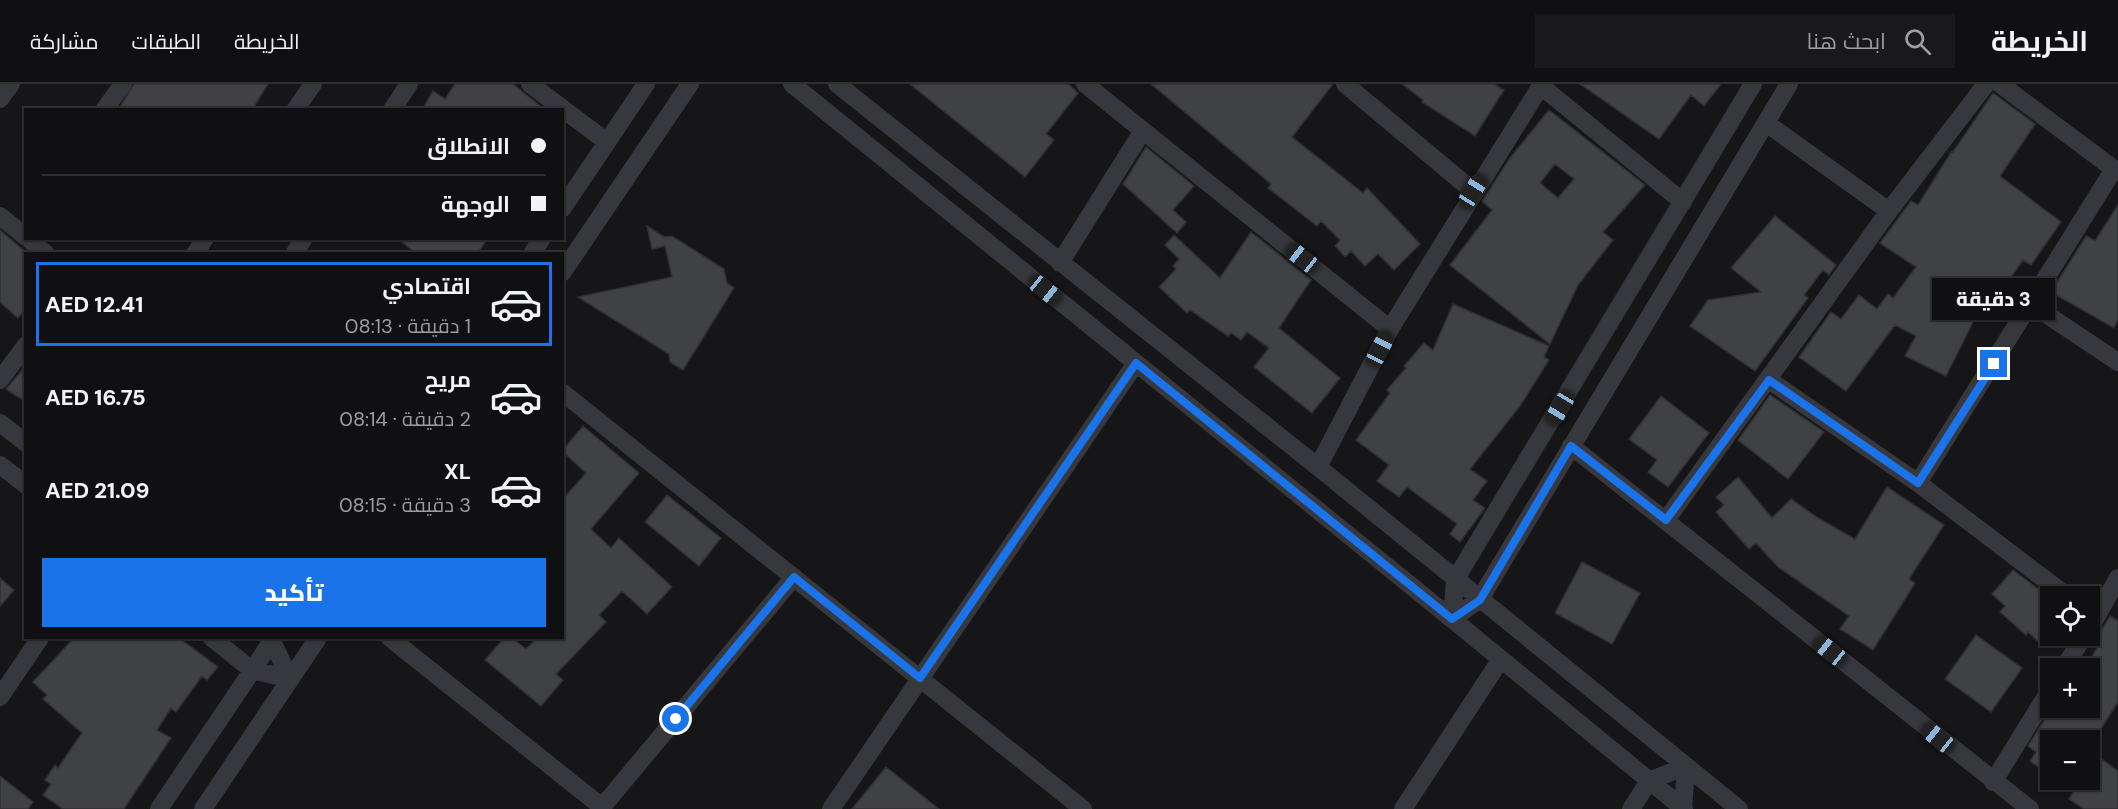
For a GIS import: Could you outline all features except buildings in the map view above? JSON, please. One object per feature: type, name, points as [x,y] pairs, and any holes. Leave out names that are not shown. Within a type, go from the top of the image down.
[{"type":"street","points":[[0,99],[11,84]]},
{"type":"street","points":[[105,108],[123,84]]},
{"type":"street","points":[[296,108],[313,84]]},
{"type":"street","points":[[393,108],[409,84]]},
{"type":"street","points":[[530,84],[562,108]]},
{"type":"street","points":[[564,206],[646,84]]},
{"type":"street","points":[[564,270],[690,84]]},
{"type":"street","points":[[792,84],[1683,809]]},
{"type":"street","points":[[837,84],[1318,467],[1739,809]]},
{"type":"street","points":[[1085,84],[1390,329]]},
{"type":"street","points":[[1452,619],[1455,580],[1753,84]]},
{"type":"street","points":[[1452,619],[1480,600],[1789,84]]},
{"type":"street","points":[[1666,520],[1889,211],[1986,84]]},
{"type":"street","points":[[1918,483],[2116,170],[2000,84]]},
{"type":"street","points":[[1348,85],[1473,191]]},
{"type":"street","points":[[1318,467],[1390,329],[1473,191],[1541,85],[1683,202]]},
{"type":"street","points":[[564,110],[607,142]]},
{"type":"street","points":[[1766,123],[1889,211]]},
{"type":"street","points":[[1060,263],[1142,132]]},
{"type":"street","points":[[0,216],[24,231]]},
{"type":"street","points":[[33,240],[44,252]]},
{"type":"street","points":[[2031,304],[2118,362]]},
{"type":"street","points":[[0,380],[24,348]]},
{"type":"street","points":[[831,809],[1136,363]]},
{"type":"street","points":[[1769,380],[1918,483],[2054,586]]},
{"type":"street","points":[[564,394],[1083,809]]},
{"type":"street","points":[[0,423],[24,441]]},
{"type":"street","points":[[1571,446],[2030,809]]},
{"type":"street","points":[[0,465],[24,483]]},
{"type":"street","points":[[391,639],[602,807],[794,577]]},
{"type":"street","points":[[2100,606],[2118,578]]},
{"type":"street","points":[[1,694],[39,639]]},
{"type":"street","points":[[213,639],[252,670],[290,679]]},
{"type":"street","points":[[159,809],[271,639]]},
{"type":"street","points":[[271,639],[290,679]]},
{"type":"street","points":[[203,809],[317,639]]},
{"type":"street","points":[[1403,809],[1501,659]]},
{"type":"street","points":[[1993,782],[2040,706]]},
{"type":"street","points":[[1631,809],[1649,781],[1686,766]]},
{"type":"street","points":[[1683,809],[1686,766]]},
{"type":"route","points":[[676,719],[794,577],[920,678],[1136,363],[1452,619],[1480,600],[1571,446],[1666,520],[1769,380],[1918,483],[1994,364]]}]
